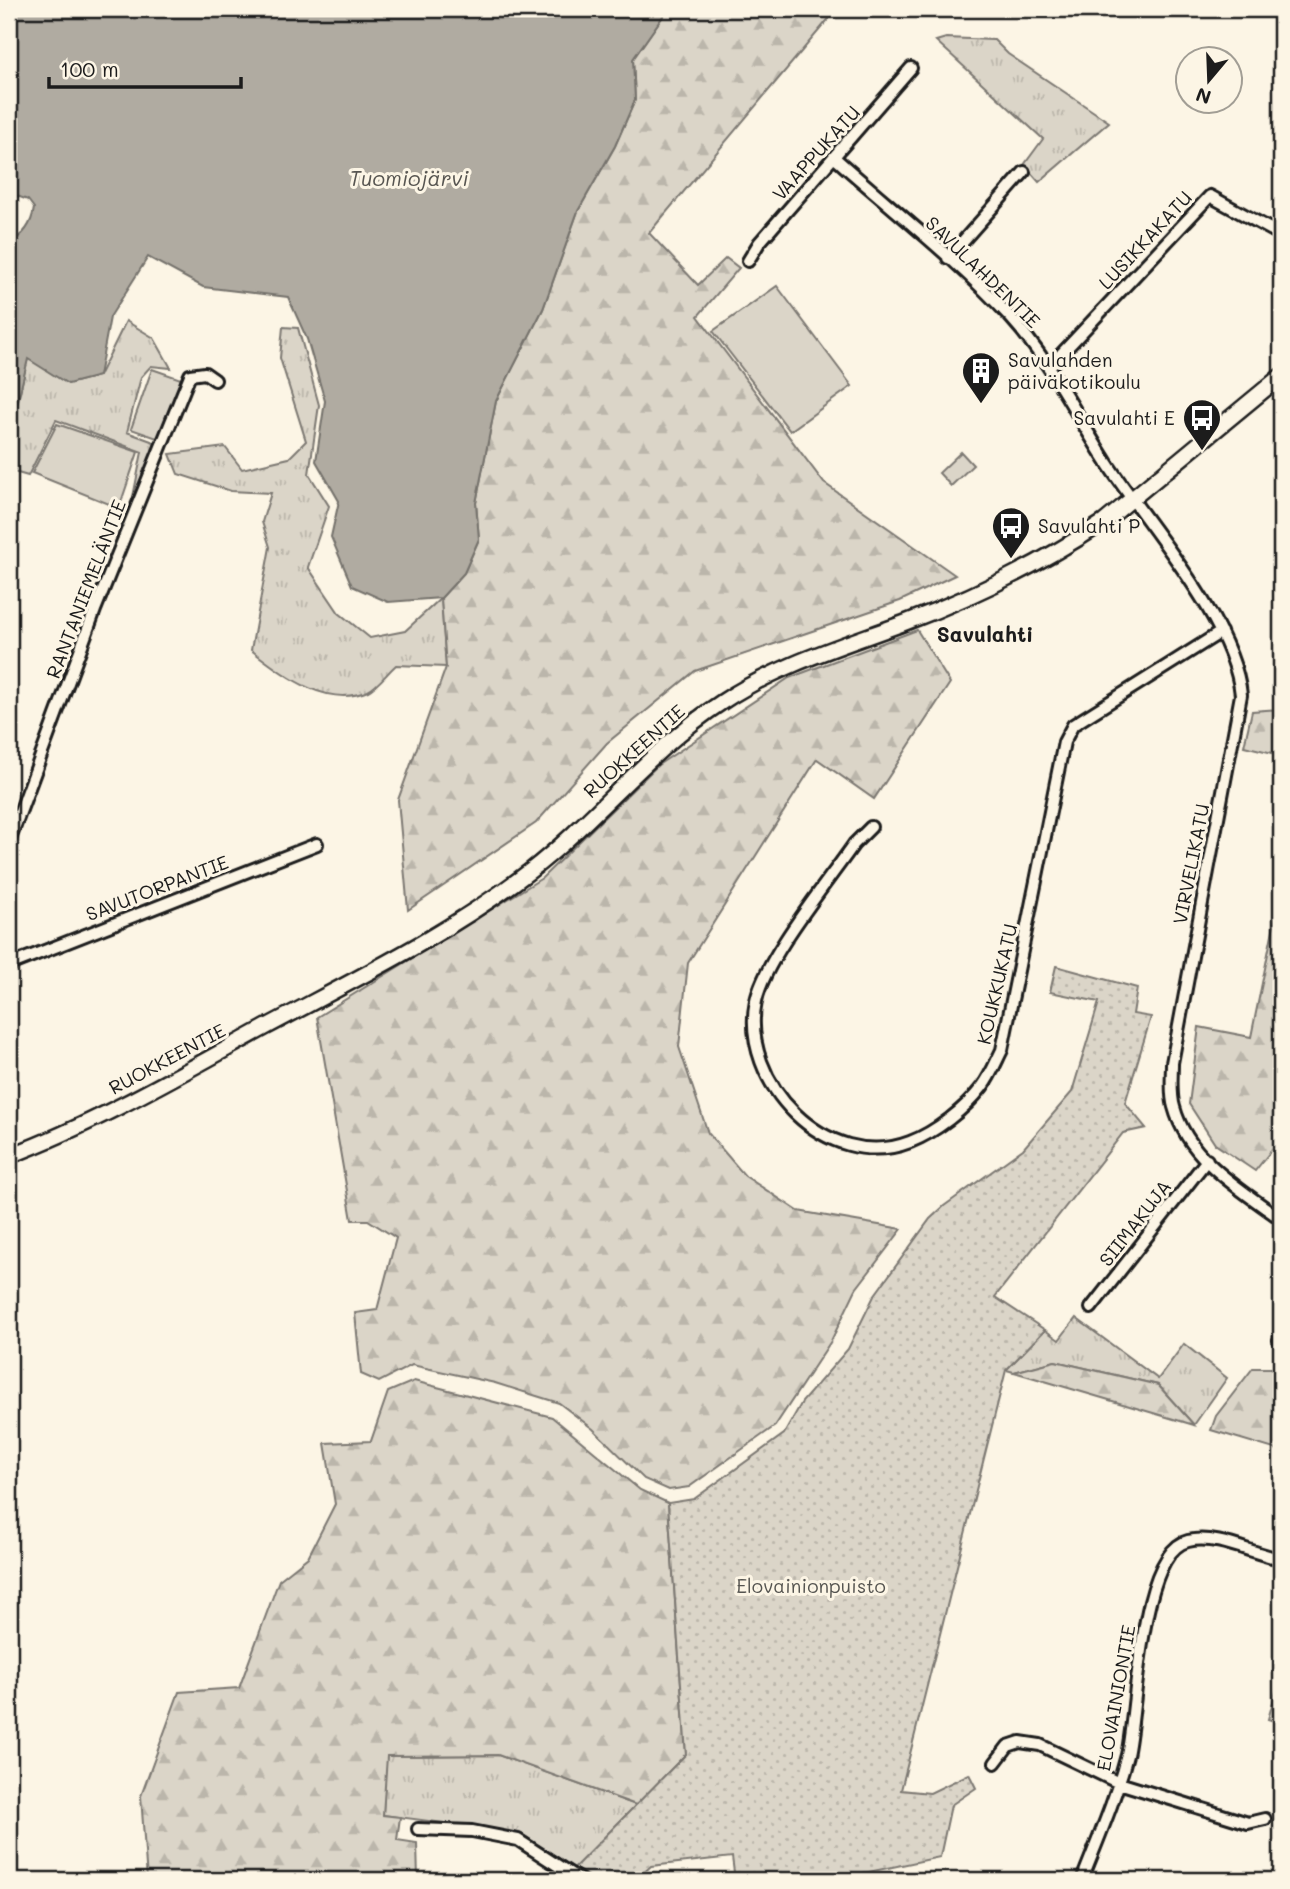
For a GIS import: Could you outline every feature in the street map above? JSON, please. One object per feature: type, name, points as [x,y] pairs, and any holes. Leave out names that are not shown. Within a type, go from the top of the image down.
[{"type":"street","name":"VAAPPUKATU","points":[[748,261],[759,243],[911,68]]},
{"type":"street","name":"SAVULAHDENTIE","points":[[835,158],[1011,318],[1049,367],[1109,466],[1132,498]]},
{"type":"street","points":[[948,258],[1024,172]]},
{"type":"street","name":"LUSIKKAKATU","points":[[1049,367],[1210,197],[1281,235]]},
{"type":"street","name":"RANTANIEMELÄNTIE","points":[[9,842],[94,610],[190,375],[205,373],[215,380]]},
{"type":"street","name":"RUOKKEENTIE","points":[[9,1156],[100,1117],[324,996],[478,908],[531,870],[664,745],[725,700],[796,663],[905,622],[1027,568],[1074,542],[1281,376]]},
{"type":"street","name":"VIRVELIKATU","points":[[1132,498],[1222,632],[1238,670],[1241,695],[1172,1063],[1173,1105],[1184,1132],[1217,1172],[1281,1219]]},
{"type":"street","name":"KOUKKUKATU","points":[[871,827],[854,844],[767,969],[753,1018],[760,1062],[777,1096],[820,1133],[854,1145],[876,1147],[912,1141],[955,1114],[983,1086],[1002,1050],[1064,742],[1073,725],[1222,632]]},
{"type":"street","name":"SAVUTORPANTIE","points":[[9,965],[317,844]]},
{"type":"street","name":"SIIMAKUJA","points":[[1091,1308],[1206,1160]]},
{"type":"street","name":"ELOVAINIONTIE","points":[[1082,1880],[1119,1783],[1128,1751],[1140,1642],[1165,1559],[1185,1541],[1208,1540],[1281,1559]]},
{"type":"street","points":[[995,1763],[1007,1746],[1020,1742],[1040,1745],[1119,1783],[1248,1823],[1265,1819]]},
{"type":"street","points":[[418,1829],[472,1831],[518,1840],[580,1880]]},
{"type":"green space","points":[[668,9],[837,9],[649,233],[698,285],[726,258],[739,268],[698,316],[824,483],[955,575],[900,601],[695,671],[607,743],[536,823],[408,910],[398,800],[446,667],[441,598],[464,573],[479,539],[476,503],[496,401],[543,309],[578,211],[615,146],[635,100],[633,59]]},
{"type":"green space","points":[[946,38],[994,40],[1008,54],[1109,122],[1039,182],[1024,165],[1043,139],[936,41]]},
{"type":"green space","points":[[777,286],[852,386],[790,431],[713,331]]},
{"type":"green space","points":[[126,321],[154,338],[171,368],[151,366],[141,377],[127,432],[154,442],[155,453],[131,507],[142,452],[56,420],[28,476],[14,472],[9,479],[9,438],[28,358],[68,384],[99,376]]},
{"type":"green space","points":[[283,327],[298,328],[319,405],[309,474],[329,506],[308,567],[339,613],[370,638],[405,631],[441,598],[446,667],[396,665],[368,691],[336,696],[305,686],[251,650],[270,547],[262,522],[271,493],[231,491],[178,474],[170,454],[225,447],[242,469],[289,458],[306,441],[280,358]]},
{"type":"green space","points":[[152,369],[181,379],[160,439],[131,429]]},
{"type":"green space","points":[[57,424],[138,452],[119,508],[32,473]]},
{"type":"green space","points":[[961,452],[973,465],[951,486],[939,473]]},
{"type":"green space","points":[[917,630],[950,683],[874,799],[817,759],[688,963],[679,1047],[708,1133],[745,1176],[798,1211],[902,1229],[856,1289],[831,1341],[775,1426],[689,1487],[669,1490],[644,1479],[593,1429],[559,1403],[495,1383],[412,1365],[379,1382],[361,1374],[355,1313],[377,1310],[396,1238],[368,1220],[352,1220],[317,1017],[542,878],[658,765],[789,678]]},
{"type":"green space","points":[[1281,709],[1281,755],[1244,746],[1252,711]]},
{"type":"green space","points":[[1281,890],[1281,1154],[1274,1147],[1255,1171],[1215,1144],[1189,1104],[1199,1027],[1251,1037]]},
{"type":"green space","name":"Elovainionpuisto","points":[[1056,966],[1137,988],[1133,1014],[1151,1017],[1125,1103],[1146,1128],[1123,1133],[995,1297],[1045,1330],[1006,1370],[901,1790],[930,1793],[969,1774],[976,1788],[951,1805],[940,1857],[831,1880],[735,1880],[732,1857],[651,1866],[636,1880],[595,1880],[574,1868],[686,1754],[668,1503],[694,1499],[784,1434],[802,1402],[848,1349],[874,1296],[930,1219],[1023,1149],[1072,1092],[1099,1002],[1050,992]]},
{"type":"green space","points":[[1076,1318],[1158,1379],[1184,1344],[1227,1378],[1194,1425],[1158,1385],[1055,1361],[1014,1372],[1006,1370],[1045,1330],[1059,1340]]},
{"type":"green space","points":[[1055,1361],[1158,1385],[1194,1425],[1014,1372]]},
{"type":"green space","points":[[1253,1368],[1272,1368],[1281,1375],[1281,1451],[1211,1430],[1216,1416]]},
{"type":"green space","points":[[414,1381],[552,1417],[640,1490],[668,1503],[686,1754],[636,1805],[498,1755],[387,1756],[383,1815],[400,1817],[397,1840],[417,1843],[418,1880],[147,1880],[141,1796],[179,1692],[239,1688],[279,1580],[308,1557],[335,1504],[325,1443],[371,1441],[388,1392]]},
{"type":"green space","points":[[1281,1674],[1281,1723],[1268,1719]]},
{"type":"green space","points":[[498,1755],[636,1805],[574,1868],[520,1833],[383,1815],[386,1756]]},
{"type":"water","name":"Tuomiojärvi","points":[[11,9],[668,9],[633,59],[635,100],[615,146],[578,211],[543,309],[496,401],[476,503],[479,539],[464,573],[441,598],[388,602],[352,586],[331,537],[339,501],[316,461],[325,401],[307,339],[288,297],[203,287],[148,257],[110,317],[99,376],[68,384],[28,359],[9,437],[9,242],[26,228],[34,208],[28,200],[9,193]]},
{"type":"place","name":"Savulahden päiväkotikoulu","points":[[981,405]]},
{"type":"place","name":"Savulahti E","points":[[1202,452]]},
{"type":"place","name":"Savulahti P","points":[[1011,560]]},
{"type":"district","name":"Savulahti","points":[[985,635]]}]
